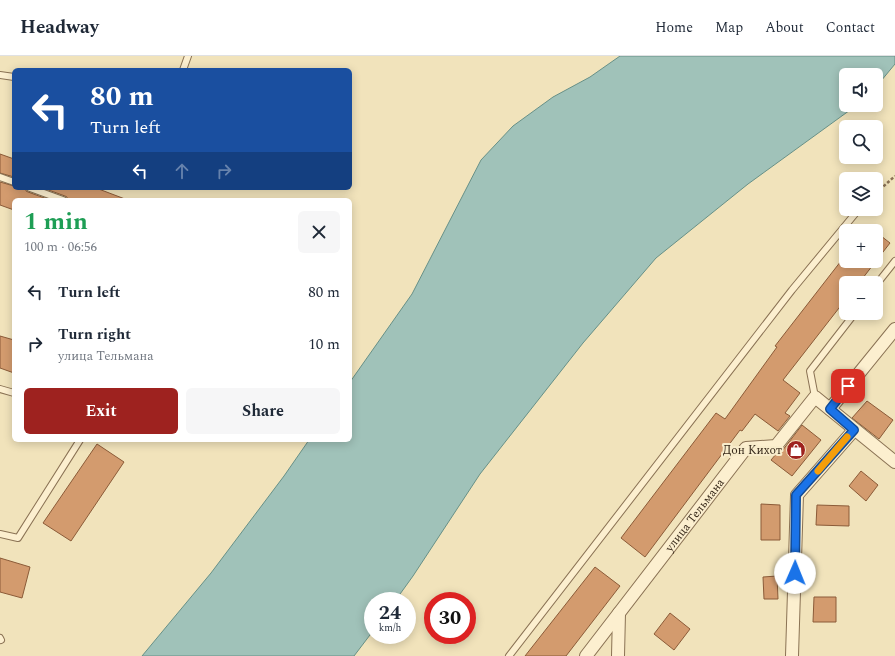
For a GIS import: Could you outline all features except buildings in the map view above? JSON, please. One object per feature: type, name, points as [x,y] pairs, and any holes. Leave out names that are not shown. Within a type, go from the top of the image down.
[{"type":"street","points":[[830,409],[895,329]]},
{"type":"street","points":[[816,397],[854,430],[895,462]]},
{"type":"street","name":"улица Тельмана","points":[[586,656],[746,448],[776,446],[816,397]]},
{"type":"street","points":[[792,656],[796,495],[854,430]]},
{"type":"street","points":[[618,613],[618,656]]},
{"type":"lane","points":[[184,68],[188,56]]},
{"type":"lane","points":[[0,75],[12,77]]},
{"type":"lane","points":[[0,177],[12,181]]},
{"type":"lane","points":[[36,190],[58,198]]},
{"type":"lane","points":[[509,656],[792,290],[853,216]]},
{"type":"lane","points":[[883,276],[895,261]]},
{"type":"lane","points":[[816,397],[810,371],[850,320]]},
{"type":"lane","points":[[0,389],[12,392]]},
{"type":"lane","points":[[0,534],[18,538],[79,442]]},
{"type":"path","points":[[883,187],[895,176]]},
{"type":"water","points":[[620,56],[895,56],[895,64],[883,79],[883,68],[839,68],[839,112],[847,112],[748,184],[656,258],[583,343],[480,474],[401,592],[364,592],[364,643],[354,656],[142,656],[211,573],[308,442],[352,442],[352,379],[412,294],[481,160],[513,126],[553,97],[590,77]]},
{"type":"slow traffic","points":[[818,471],[847,437]]},
{"type":"place","name":"Дон Кихот","points":[[796,450]]},
{"type":"route","points":[[795,573],[796,495],[854,430],[830,409],[848,386]]}]
